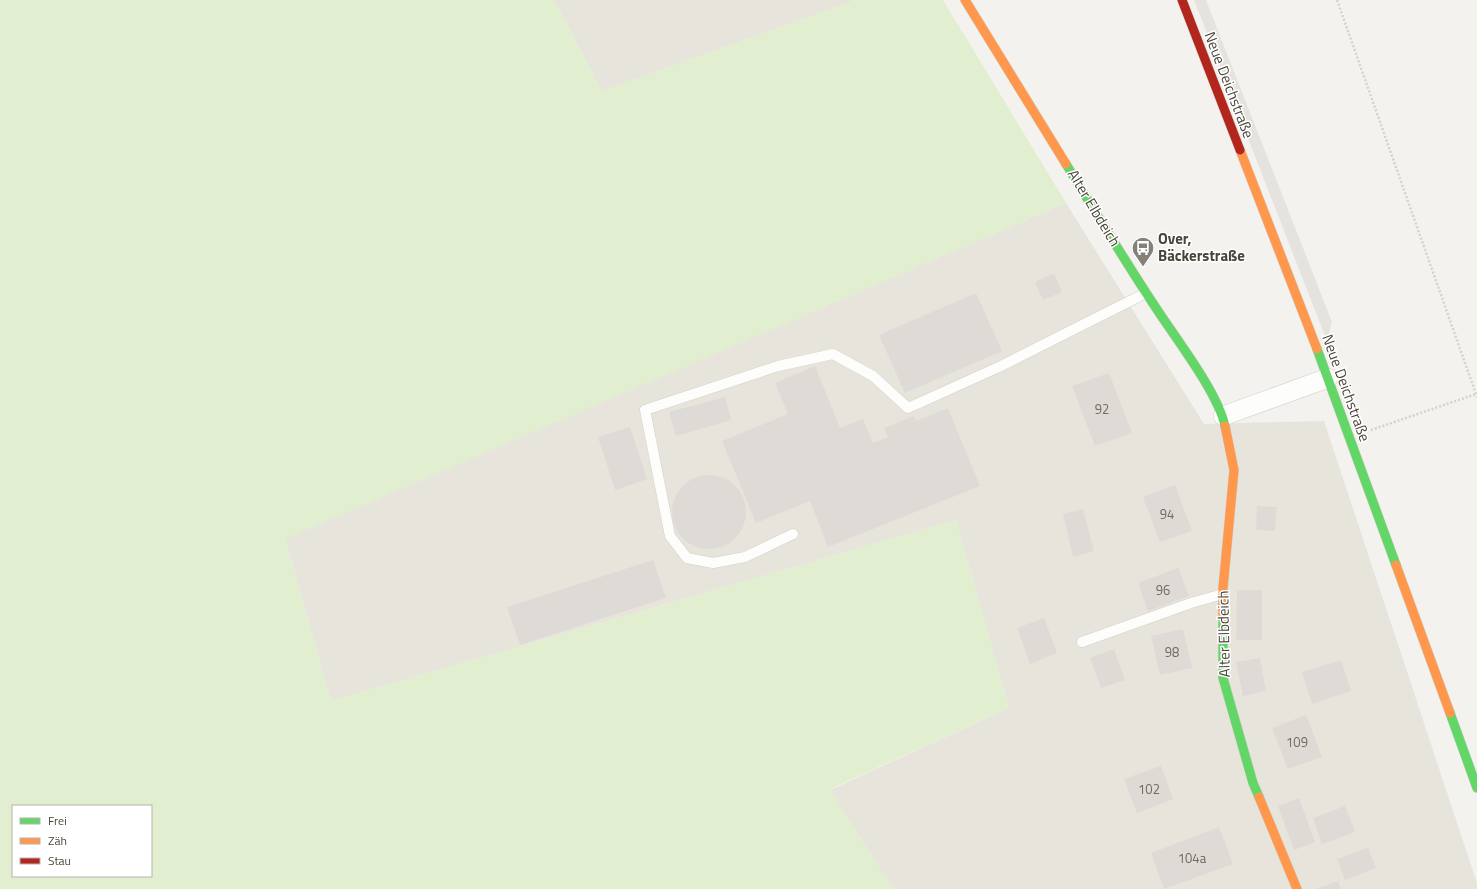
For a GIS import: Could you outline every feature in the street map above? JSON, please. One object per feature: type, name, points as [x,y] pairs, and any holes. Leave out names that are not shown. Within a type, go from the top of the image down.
[{"type":"street","name":"Alter Elbdeich","points":[[965,0],[1146,292],[1202,378],[1223,416],[1234,470],[1223,594],[1223,678],[1253,783],[1297,889]]},
{"type":"street","name":"Neue Deichstraße","points":[[1182,0],[1328,378],[1477,788]]},
{"type":"street","points":[[1223,416],[1328,378]]},
{"type":"lane","points":[[793,534],[745,558],[713,563],[687,558],[670,536],[645,410],[778,366],[833,354],[873,376],[908,408],[1001,366],[1146,292]]},
{"type":"lane","points":[[1082,642],[1191,603],[1223,594]]},
{"type":"path","points":[[1337,0],[1477,397]]},
{"type":"path","points":[[1369,431],[1476,394]]},
{"type":"shaded area","points":[[554,0],[856,0],[602,91]]},
{"type":"shaded area","points":[[1194,0],[1206,0],[1332,322],[1327,341]]},
{"type":"shaded area","points":[[1066,203],[1204,424],[1324,421],[1477,883],[1477,889],[893,889],[830,790],[1009,708],[956,520],[331,701],[285,538]]},
{"type":"green space","points":[[0,0],[554,0],[602,91],[856,0],[943,0],[1066,203],[285,539],[331,701],[956,520],[1009,708],[830,789],[893,889],[0,889]]},
{"type":"building","points":[[1054,273],[1062,292],[1043,300],[1035,282]]},
{"type":"building","points":[[976,293],[1002,351],[905,393],[879,335]]},
{"type":"building","points":[[815,366],[840,428],[863,419],[873,443],[888,437],[884,428],[914,416],[916,421],[948,408],[980,486],[828,547],[810,501],[756,523],[722,441],[788,414],[775,383]]},
{"type":"building","points":[[1109,373],[1132,433],[1095,446],[1072,386]]},
{"type":"building","points":[[725,397],[731,420],[676,436],[669,412]]},
{"type":"building","points":[[630,427],[647,479],[615,490],[598,437]]},
{"type":"building","points":[[702,475],[716,475],[730,481],[740,491],[746,505],[744,526],[740,533],[730,543],[716,549],[702,549],[688,543],[678,533],[672,519],[672,505],[678,491],[688,481]]},
{"type":"building","points":[[1175,485],[1192,531],[1160,542],[1143,497]]},
{"type":"building","points":[[1257,506],[1277,507],[1275,531],[1256,530]]},
{"type":"building","points":[[1083,509],[1094,551],[1073,557],[1063,514]]},
{"type":"building","points":[[653,560],[666,598],[520,645],[507,607]]},
{"type":"building","points":[[1178,568],[1189,596],[1148,611],[1138,583]]},
{"type":"building","points":[[1237,590],[1262,590],[1262,640],[1236,640]]},
{"type":"building","points":[[1044,618],[1057,653],[1030,664],[1017,628]]},
{"type":"building","points":[[1183,629],[1192,668],[1160,675],[1151,636]]},
{"type":"building","points":[[1114,649],[1125,680],[1101,688],[1090,658]]},
{"type":"building","points":[[1260,658],[1266,691],[1243,696],[1236,662]]},
{"type":"building","points":[[1341,660],[1351,691],[1312,704],[1302,672]]},
{"type":"building","points":[[1306,715],[1322,757],[1288,769],[1272,728]]},
{"type":"building","points":[[1161,766],[1173,799],[1137,813],[1124,779]]},
{"type":"building","points":[[1299,798],[1315,842],[1294,850],[1278,806]]},
{"type":"building","points":[[1345,806],[1355,832],[1322,844],[1313,818]]},
{"type":"building","points":[[1219,827],[1233,864],[1164,889],[1151,853]]},
{"type":"building","points":[[1368,848],[1376,868],[1345,880],[1337,859]]},
{"type":"building","points":[[1338,881],[1341,889],[1316,889]]},
{"type":"traffic: fast","points":[[1066,164],[1134,275],[1206,383],[1221,413],[1225,426]]},
{"type":"traffic: fast","points":[[1317,349],[1396,565]]},
{"type":"traffic: fast","points":[[1223,617],[1223,678],[1253,783],[1259,797]]},
{"type":"traffic: fast","points":[[1450,713],[1477,788]]},
{"type":"traffic: slow","points":[[965,0],[1066,164]]},
{"type":"traffic: slow","points":[[1240,150],[1317,349]]},
{"type":"traffic: slow","points":[[1223,617],[1223,588],[1234,470],[1225,426]]},
{"type":"traffic: slow","points":[[1396,565],[1450,713]]},
{"type":"traffic: slow","points":[[1259,797],[1297,889]]},
{"type":"traffic: jam","points":[[1182,0],[1240,150]]},
{"type":"place","name":"Over, Bäckerstraße","points":[[1143,268]]}]
